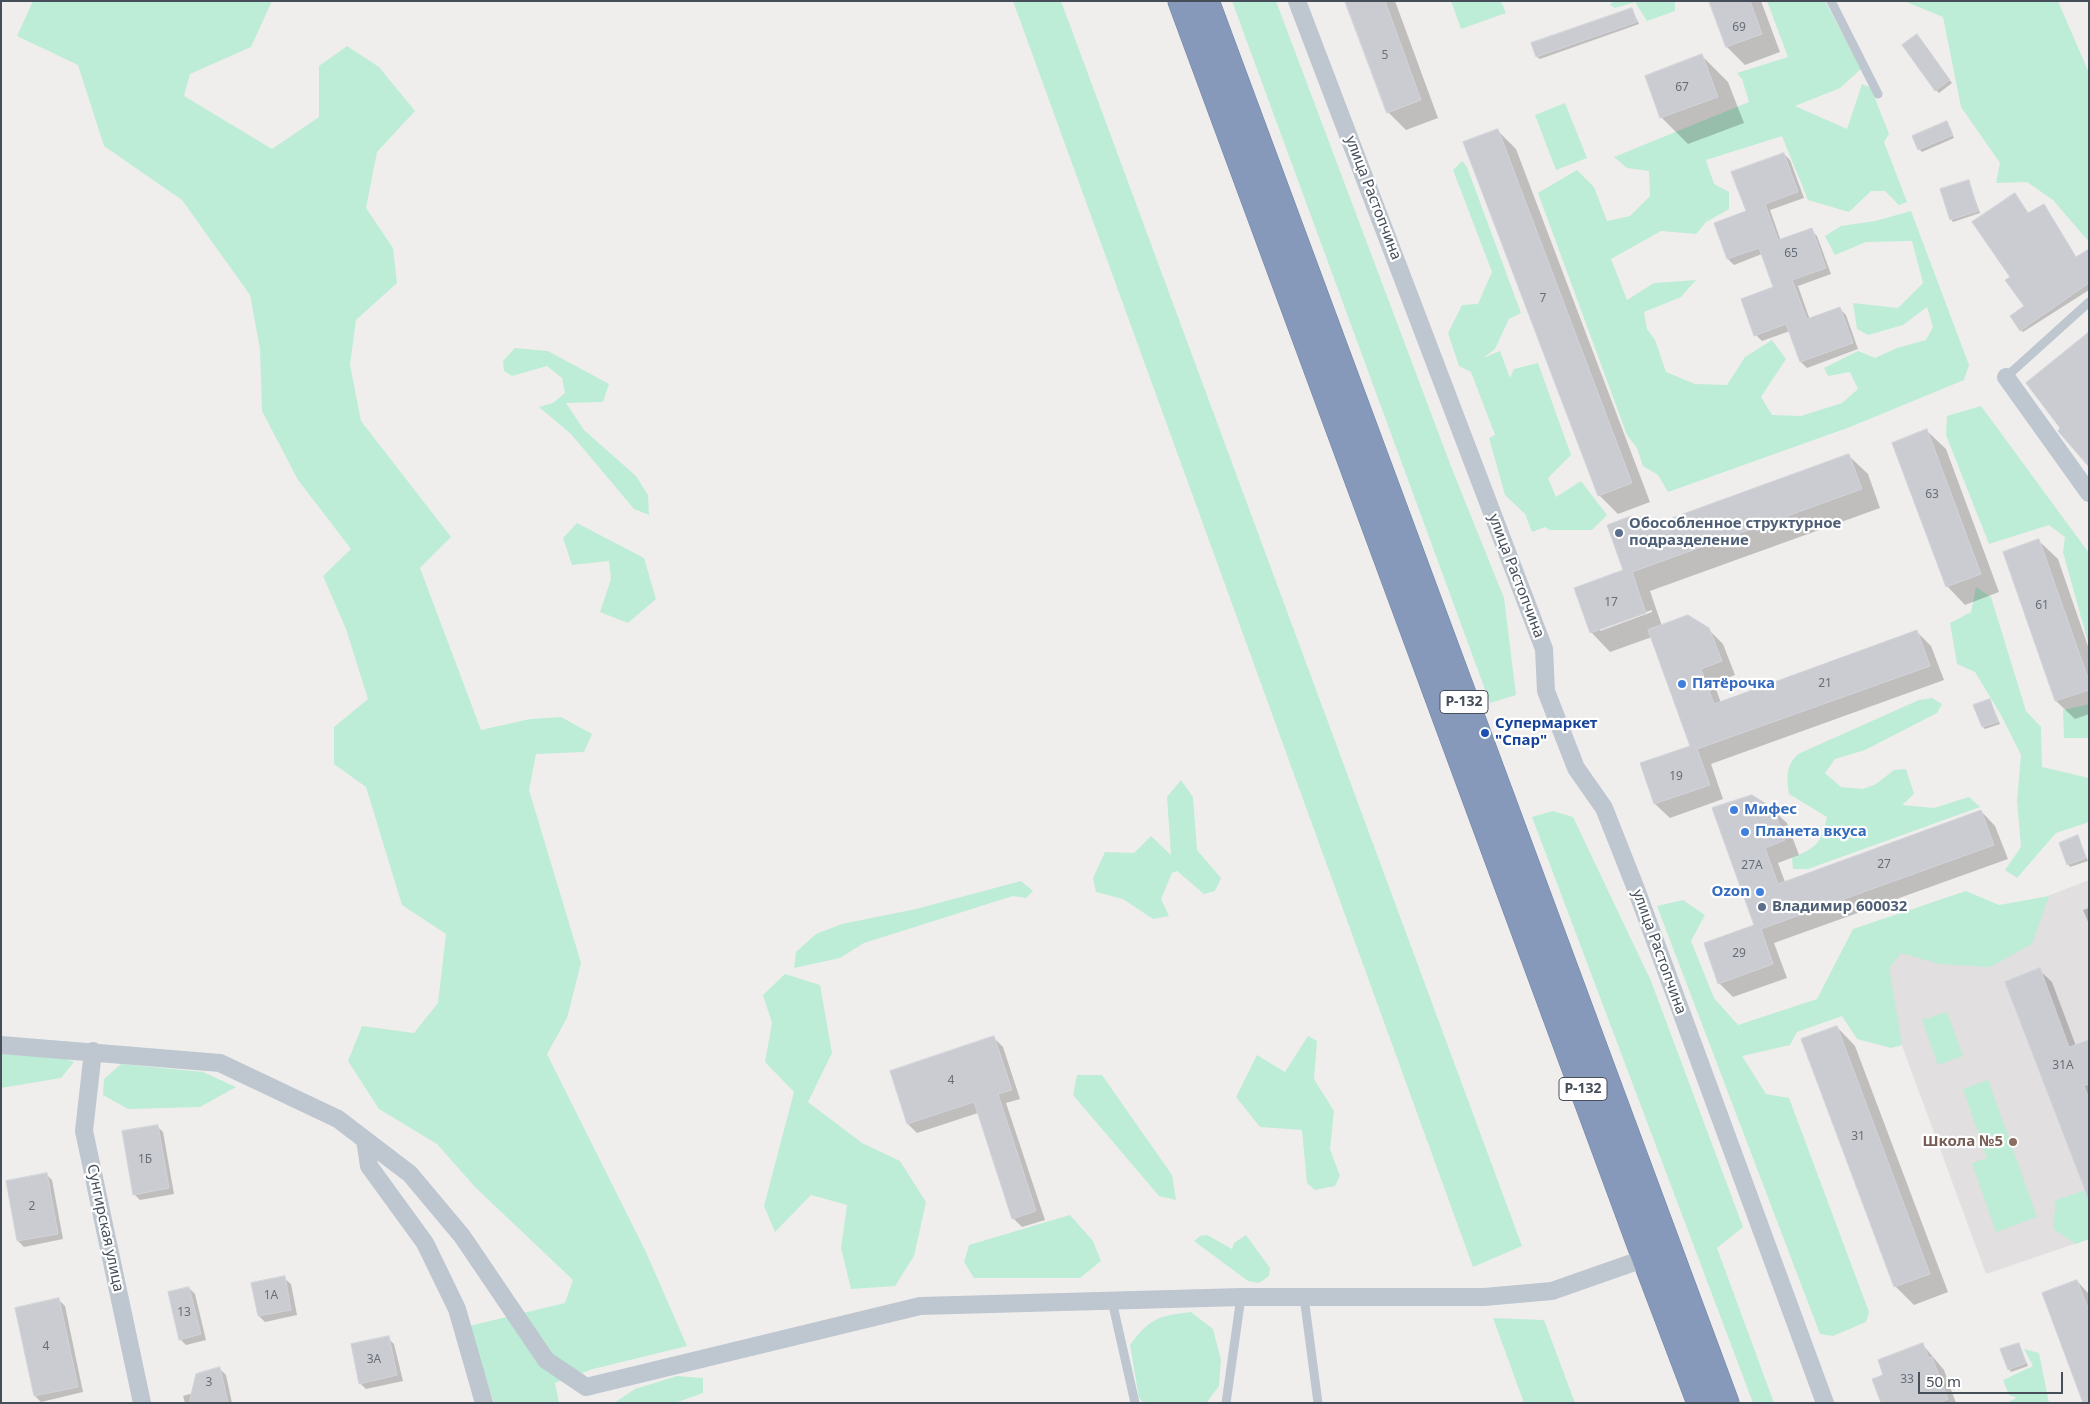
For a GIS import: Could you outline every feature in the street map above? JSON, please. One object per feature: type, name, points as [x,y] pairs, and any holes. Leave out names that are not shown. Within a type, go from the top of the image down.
[{"type":"highway","name":"Р-132","points":[[1182,1],[1701,1403]]},
{"type":"highway","name":"Р-132","points":[[1205,1],[1725,1403]]},
{"type":"street","name":"улица Растопчина","points":[[1296,1],[1359,159],[1450,406],[1544,648],[1546,691],[1576,768],[1604,808],[1636,889],[1825,1403]]},
{"type":"street","points":[[2006,377],[2089,493]]},
{"type":"street","points":[[1,1045],[93,1051],[220,1063],[338,1119],[410,1174],[462,1236],[546,1360],[586,1387],[920,1306],[1241,1297],[1484,1297],[1552,1291],[1646,1258]]},
{"type":"street","name":"Сунгирская улица","points":[[93,1051],[84,1131],[142,1403]]},
{"type":"street","points":[[365,1140],[369,1166],[425,1243],[457,1309],[484,1403]]},
{"type":"lane","points":[[1831,1],[1878,94]]},
{"type":"lane","points":[[2006,377],[2089,302]]},
{"type":"lane","points":[[1226,1403],[1241,1297]]},
{"type":"lane","points":[[1304,1297],[1318,1403]]},
{"type":"lane","points":[[1112,1301],[1135,1403]]},
{"type":"shaded area","name":"Школа №5","points":[[2089,880],[2089,1239],[1986,1274],[1872,964]]},
{"type":"green space","points":[[33,1],[272,1],[251,47],[190,74],[184,96],[272,149],[319,117],[319,66],[347,46],[379,67],[415,111],[377,152],[366,208],[393,248],[397,283],[356,320],[350,365],[361,421],[451,537],[420,568],[481,730],[530,719],[561,717],[592,734],[584,752],[536,754],[529,790],[581,963],[567,1018],[547,1054],[645,1250],[687,1346],[593,1369],[555,1383],[559,1403],[494,1403],[469,1326],[565,1303],[573,1280],[476,1188],[437,1144],[379,1109],[348,1061],[362,1026],[414,1033],[438,1003],[446,934],[402,905],[366,787],[334,764],[334,727],[368,699],[346,629],[323,576],[351,549],[298,480],[262,411],[260,349],[250,295],[182,200],[104,146],[78,65],[17,36]]},
{"type":"green space","points":[[1013,1],[1061,1],[1522,1246],[1473,1267]]},
{"type":"green space","points":[[1232,1],[1276,1],[1452,469],[1504,598],[1516,695],[1490,703]]},
{"type":"green space","points":[[1451,1],[1501,1],[1506,13],[1461,29]]},
{"type":"green space","points":[[1613,1],[1675,1],[1675,11],[1647,21],[1635,2],[1615,8],[1610,5]]},
{"type":"green space","points":[[1767,1],[1825,1],[1861,69],[1840,88],[1795,106],[1847,129],[1862,84],[1871,88],[1889,134],[1884,142],[1907,202],[1899,205],[1885,191],[1871,191],[1849,212],[1808,200],[1782,136],[1706,160],[1714,184],[1729,192],[1729,209],[1706,222],[1696,234],[1661,231],[1611,259],[1627,300],[1654,283],[1696,280],[1681,297],[1644,312],[1647,329],[1655,340],[1666,372],[1695,384],[1727,385],[1745,357],[1772,340],[1786,359],[1761,397],[1772,415],[1801,416],[1842,403],[1858,389],[1850,372],[1828,376],[1824,368],[1858,351],[1875,358],[1897,348],[1926,340],[1933,327],[1927,307],[1903,325],[1868,335],[1857,329],[1853,303],[1898,308],[1923,283],[1912,241],[1866,242],[1835,255],[1825,236],[1841,226],[1875,221],[1911,211],[1969,365],[1964,380],[1850,427],[1668,492],[1658,475],[1643,466],[1637,448],[1627,435],[1538,193],[1577,170],[1594,187],[1607,221],[1630,216],[1650,196],[1649,171],[1627,168],[1614,157],[1749,102],[1742,79],[1737,73],[1788,57]]},
{"type":"green space","points":[[1904,1],[2058,1],[2089,73],[2089,242],[2053,200],[2027,182],[1996,183],[2000,163],[1961,107],[1943,17]]},
{"type":"green space","points":[[1565,103],[1587,158],[1556,170],[1535,115]]},
{"type":"green space","points":[[1462,161],[1467,167],[1521,313],[1509,319],[1495,349],[1483,358],[1500,351],[1510,378],[1514,369],[1538,363],[1571,455],[1548,478],[1556,497],[1581,481],[1607,515],[1592,530],[1550,530],[1545,527],[1532,532],[1525,514],[1505,495],[1489,438],[1495,435],[1471,372],[1459,366],[1448,333],[1462,305],[1478,304],[1492,272],[1453,170]]},
{"type":"green space","points":[[515,348],[548,351],[609,384],[603,402],[566,403],[584,430],[636,476],[648,495],[649,515],[634,509],[571,434],[539,407],[553,403],[565,393],[562,378],[547,366],[512,376],[504,371],[503,361]]},
{"type":"green space","points":[[1981,406],[2089,553],[2089,646],[2063,552],[2065,537],[2049,525],[1989,544],[1946,435],[1947,416]]},
{"type":"green space","points":[[577,523],[644,558],[656,599],[628,623],[600,612],[611,579],[609,561],[572,565],[563,538]]},
{"type":"green space","points":[[1976,587],[1991,597],[2026,711],[2041,727],[2042,767],[2089,778],[2089,822],[2056,833],[2017,878],[2005,870],[2021,847],[2017,801],[2021,755],[2001,715],[1975,672],[1957,664],[1950,623],[1971,612]]},
{"type":"green space","points":[[1932,698],[1942,704],[1937,713],[1865,750],[1835,759],[1825,773],[1841,787],[1863,789],[1876,784],[1894,770],[1906,769],[1914,794],[1902,805],[1934,808],[1969,797],[1980,807],[1808,869],[1793,869],[1792,858],[1817,844],[1827,817],[1789,794],[1788,772],[1791,763],[1798,754],[1919,700]]},
{"type":"green space","points":[[2089,704],[2089,738],[2064,738],[2063,710]]},
{"type":"green space","points":[[1181,780],[1193,797],[1197,850],[1221,878],[1215,891],[1204,894],[1177,871],[1172,873],[1161,899],[1169,916],[1153,919],[1123,899],[1096,892],[1093,878],[1105,852],[1134,853],[1151,836],[1171,855],[1167,797]]},
{"type":"green space","points":[[1553,811],[1573,817],[1651,981],[1743,1227],[1717,1248],[1774,1403],[1753,1403],[1532,817]]},
{"type":"green space","points":[[1021,881],[1033,891],[1026,898],[1013,896],[864,943],[840,958],[794,968],[796,952],[816,934],[842,924],[916,909]]},
{"type":"green space","points":[[1966,891],[1999,905],[2049,896],[2032,944],[1990,967],[1940,964],[1901,953],[1889,968],[1902,1045],[1891,1048],[1857,1039],[1842,1016],[1797,1032],[1790,1045],[1742,1056],[1766,1094],[1789,1098],[1869,1312],[1866,1322],[1833,1336],[1820,1334],[1657,906],[1683,900],[1705,915],[1691,941],[1714,998],[1738,1025],[1817,999],[1853,929]]},
{"type":"green space","points":[[785,974],[820,985],[832,1053],[808,1102],[862,1143],[900,1161],[926,1202],[914,1256],[895,1286],[851,1289],[841,1248],[847,1205],[811,1195],[775,1232],[764,1206],[794,1092],[765,1062],[772,1023],[763,995]]},
{"type":"green space","points":[[1947,1012],[1963,1056],[1938,1065],[1922,1020]]},
{"type":"green space","points":[[1308,1036],[1317,1041],[1314,1079],[1334,1111],[1330,1149],[1340,1176],[1335,1186],[1315,1190],[1307,1183],[1302,1130],[1260,1127],[1236,1097],[1257,1055],[1285,1072]]},
{"type":"green space","points":[[1,1054],[64,1058],[74,1062],[61,1078],[1,1088]]},
{"type":"green space","points":[[121,1064],[203,1072],[236,1087],[200,1107],[128,1109],[103,1095],[104,1079]]},
{"type":"green space","points":[[1077,1075],[1102,1075],[1172,1175],[1176,1200],[1159,1196],[1073,1095]]},
{"type":"green space","points":[[1988,1080],[2037,1217],[1996,1232],[1972,1163],[1987,1158],[1963,1089]]},
{"type":"green space","points":[[2089,1189],[2089,1239],[2076,1244],[2053,1229],[2056,1200]]},
{"type":"green space","points":[[1070,1215],[1093,1241],[1101,1261],[1080,1278],[974,1278],[964,1262],[969,1245]]},
{"type":"green space","points":[[1207,1235],[1232,1249],[1234,1243],[1246,1235],[1270,1268],[1269,1276],[1259,1283],[1248,1281],[1194,1241],[1200,1236]]},
{"type":"green space","points":[[1191,1312],[1213,1329],[1221,1360],[1219,1386],[1207,1402],[1144,1403],[1139,1398],[1130,1345],[1143,1329],[1156,1320],[1170,1315]]},
{"type":"green space","points":[[1493,1318],[1544,1320],[1575,1403],[1524,1403]]},
{"type":"green space","points":[[2024,1349],[2039,1353],[2049,1403],[2006,1403],[2017,1398],[2009,1395],[2003,1380],[2033,1366]]},
{"type":"green space","points":[[677,1376],[703,1378],[703,1393],[675,1403],[614,1403],[635,1389]]},
{"type":"building","points":[[1345,1],[1385,1],[1421,100],[1387,113]]},
{"type":"building","points":[[1709,1],[1750,1],[1762,34],[1726,47]]},
{"type":"building","points":[[1632,8],[1637,22],[1536,57],[1531,43]]},
{"type":"building","points":[[1917,34],[1950,80],[1935,91],[1902,45]]},
{"type":"building","points":[[1702,54],[1718,97],[1660,118],[1645,76]]},
{"type":"building","points":[[1947,121],[1953,135],[1918,150],[1912,136]]},
{"type":"building","points":[[1498,129],[1632,483],[1598,496],[1463,142]]},
{"type":"building","points":[[1784,153],[1798,192],[1765,204],[1778,240],[1812,228],[1826,268],[1792,280],[1807,319],[1840,307],[1853,343],[1800,362],[1786,324],[1754,336],[1741,299],[1773,287],[1759,248],[1727,259],[1714,223],[1746,211],[1731,172]]},
{"type":"building","points":[[1969,180],[1978,211],[1950,220],[1940,189]]},
{"type":"building","points":[[2015,193],[2028,213],[2044,204],[2076,257],[2089,249],[2089,283],[2020,331],[2010,316],[2024,306],[2005,280],[2010,277],[1972,222]]},
{"type":"building","points":[[2089,332],[2089,467],[2058,431],[2060,428],[2026,383]]},
{"type":"building","points":[[1927,429],[1981,574],[1946,587],[1892,443]]},
{"type":"building","points":[[1849,454],[1862,489],[1632,572],[1646,613],[1590,633],[1574,588],[1623,570],[1607,525],[1631,516],[1633,520],[1648,514],[1652,525]]},
{"type":"building","points":[[2039,539],[2089,681],[2089,690],[2055,701],[2003,552]]},
{"type":"building","points":[[1688,615],[1709,628],[1722,661],[1701,669],[1714,704],[1917,630],[1930,666],[1697,749],[1710,785],[1654,804],[1640,763],[1690,746],[1648,630]]},
{"type":"building","points":[[1990,699],[1998,722],[1982,727],[1973,705]]},
{"type":"building","points":[[1752,795],[1773,808],[1785,840],[1765,848],[1778,884],[1981,810],[1994,845],[1761,929],[1773,964],[1718,984],[1704,943],[1754,925],[1712,808]]},
{"type":"building","points":[[2078,835],[2086,858],[2067,865],[2059,843]]},
{"type":"building","points":[[2040,968],[2069,1047],[2089,1040],[2089,1084],[2084,1086],[2089,1098],[2089,1200],[2005,982]]},
{"type":"building","points":[[1837,1026],[1930,1274],[1894,1287],[1801,1039]]},
{"type":"building","points":[[994,1036],[1012,1090],[998,1094],[1036,1211],[1012,1219],[974,1102],[907,1124],[890,1071]]},
{"type":"building","points":[[158,1125],[169,1188],[133,1195],[122,1131]]},
{"type":"building","points":[[47,1173],[58,1234],[17,1241],[6,1181]]},
{"type":"building","points":[[285,1276],[291,1310],[258,1316],[251,1283]]},
{"type":"building","points":[[2077,1280],[2089,1311],[2089,1403],[2083,1403],[2042,1293]]},
{"type":"building","points":[[189,1287],[201,1334],[179,1340],[168,1292]]},
{"type":"building","points":[[59,1298],[78,1387],[34,1396],[15,1308]]},
{"type":"building","points":[[389,1336],[397,1375],[359,1384],[351,1344]]},
{"type":"building","points":[[1923,1343],[1929,1358],[1932,1357],[1948,1399],[1938,1403],[1881,1403],[1872,1379],[1883,1375],[1878,1360]]},
{"type":"building","points":[[2019,1343],[2026,1363],[2008,1370],[2000,1349]]},
{"type":"building","points":[[220,1367],[228,1403],[189,1403],[196,1374]]},
{"type":"place","name":"Обособленное структурное подразделение","points":[[1619,533]]},
{"type":"place","name":"Пятёрочка","points":[[1682,684]]},
{"type":"place","name":"Супермаркет \"Спар\"","points":[[1485,733]]},
{"type":"place","name":"Мифес","points":[[1734,810]]},
{"type":"place","name":"Планета вкуса","points":[[1745,832]]},
{"type":"place","name":"Ozon","points":[[1760,892]]},
{"type":"place","name":"Владимир 600032","points":[[1762,907]]},
{"type":"place","name":"Школа №5","points":[[2013,1142]]}]
